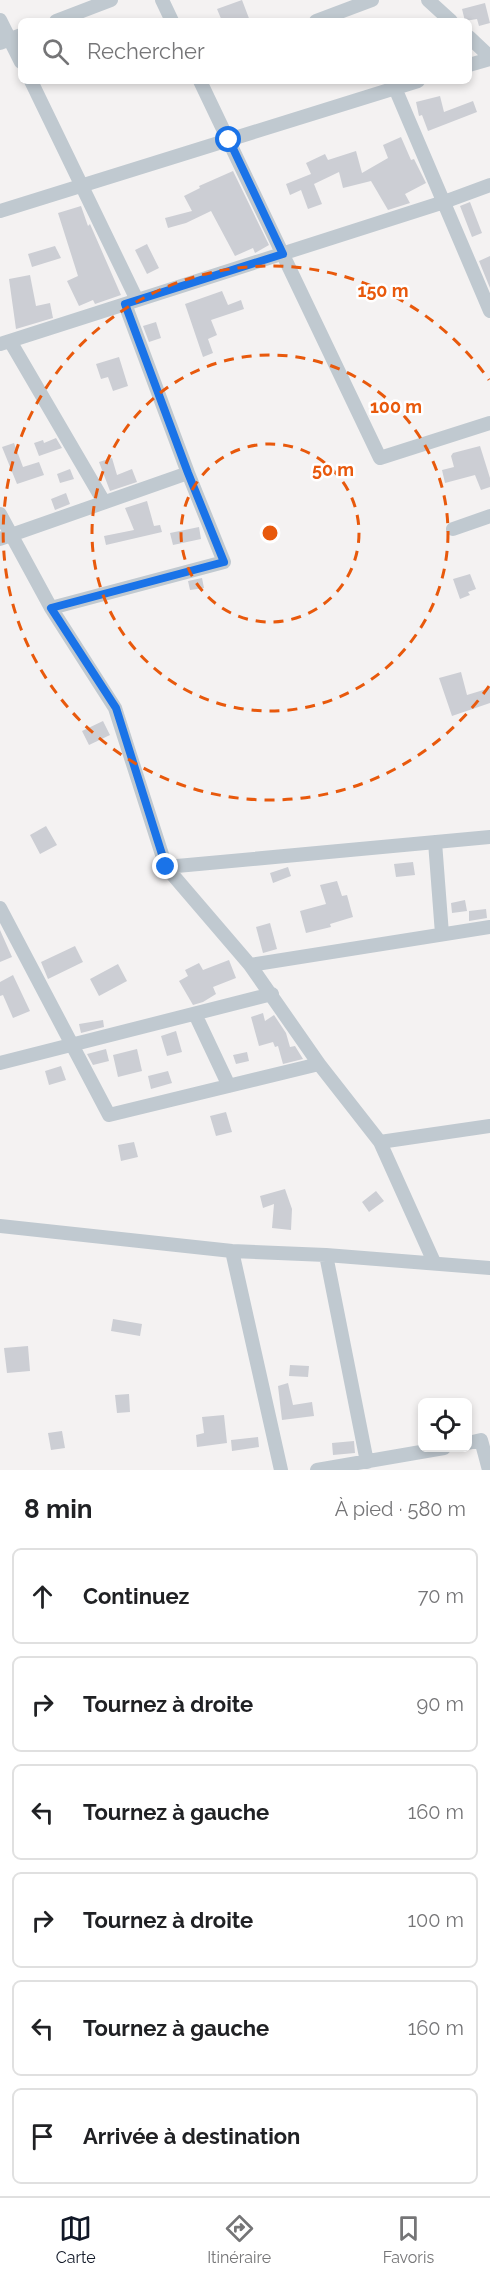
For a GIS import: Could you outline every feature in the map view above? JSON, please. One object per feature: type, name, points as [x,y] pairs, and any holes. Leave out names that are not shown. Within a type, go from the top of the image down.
[{"type":"street","points":[[64,18],[111,0]]},
{"type":"street","points":[[162,0],[171,18]]},
{"type":"street","points":[[324,18],[372,0]]},
{"type":"street","points":[[428,0],[448,18]]},
{"type":"street","points":[[0,20],[18,56]]},
{"type":"street","points":[[472,41],[490,58],[472,64]]},
{"type":"street","points":[[32,84],[83,185],[131,302],[188,473],[224,562],[51,608]]},
{"type":"street","points":[[201,84],[380,458],[490,423]]},
{"type":"street","points":[[0,211],[409,84]]},
{"type":"street","points":[[396,88],[490,311]]},
{"type":"street","points":[[104,502],[5,342],[444,202],[490,185]]},
{"type":"street","points":[[6,536],[188,473]]},
{"type":"street","points":[[0,514],[6,536],[116,708],[166,867],[250,965],[319,1064],[380,1142],[434,1262]]},
{"type":"street","points":[[453,529],[490,516]]},
{"type":"street","points":[[166,867],[490,837]]},
{"type":"street","points":[[435,842],[441,934]]},
{"type":"street","points":[[0,908],[109,1115],[319,1064]]},
{"type":"street","points":[[250,965],[490,927]]},
{"type":"street","points":[[0,1063],[272,994]]},
{"type":"street","points":[[195,1014],[229,1086]]},
{"type":"street","points":[[380,1142],[490,1126]]},
{"type":"street","points":[[0,1226],[232,1251],[434,1262],[490,1268]]},
{"type":"street","points":[[232,1251],[281,1470]]},
{"type":"street","points":[[327,1255],[367,1462]]},
{"type":"street","points":[[472,1442],[481,1440],[489,1470]]},
{"type":"street","points":[[319,1470],[367,1462],[397,1463],[431,1452]]},
{"type":"building","points":[[242,0],[249,18],[221,18],[217,9]]},
{"type":"building","points":[[485,3],[490,23],[479,26],[477,19],[464,18],[462,9]]},
{"type":"building","points":[[440,96],[444,112],[473,101],[477,112],[428,131],[422,115],[419,116],[416,102]]},
{"type":"building","points":[[401,137],[411,160],[414,159],[426,183],[405,194],[410,203],[388,210],[371,181],[343,188],[339,172],[314,184],[322,204],[308,209],[301,190],[290,195],[286,184],[311,174],[306,163],[325,154],[328,160],[356,151],[362,173],[388,158],[383,145]]},
{"type":"building","points":[[233,171],[269,245],[255,253],[253,248],[235,256],[211,211],[186,223],[168,228],[165,218],[192,211],[184,196],[200,188],[199,186]]},
{"type":"building","points":[[470,202],[482,233],[472,237],[460,206]]},
{"type":"building","points":[[81,206],[88,226],[90,224],[121,295],[95,304],[93,300],[79,306],[67,281],[78,276],[58,213]]},
{"type":"building","points":[[147,244],[159,268],[147,274],[135,250]]},
{"type":"building","points":[[55,246],[61,258],[32,267],[28,254]]},
{"type":"building","points":[[490,256],[490,288],[479,261]]},
{"type":"building","points":[[30,275],[36,306],[50,303],[53,318],[16,329],[9,279]]},
{"type":"building","points":[[222,291],[228,305],[241,300],[244,309],[211,320],[217,335],[208,339],[213,353],[203,357],[185,304]]},
{"type":"building","points":[[156,322],[161,338],[149,342],[143,326]]},
{"type":"building","points":[[119,357],[128,386],[113,391],[108,377],[101,379],[96,364]]},
{"type":"building","points":[[56,438],[62,448],[39,456],[34,443],[43,440],[44,443]]},
{"type":"building","points":[[14,443],[23,467],[39,462],[44,475],[17,484],[2,447]]},
{"type":"building","points":[[480,446],[490,478],[490,487],[481,490],[475,475],[445,483],[442,470],[454,467],[451,456],[453,453]]},
{"type":"building","points":[[112,458],[117,475],[132,469],[137,482],[110,491],[99,462]]},
{"type":"building","points":[[70,469],[74,479],[60,483],[57,474]]},
{"type":"building","points":[[66,493],[70,504],[55,510],[51,499]]},
{"type":"building","points":[[147,501],[154,526],[160,525],[162,532],[106,545],[104,536],[134,530],[125,508]]},
{"type":"building","points":[[199,527],[201,539],[173,545],[170,533]]},
{"type":"building","points":[[470,574],[476,589],[468,592],[470,595],[460,599],[453,579]]},
{"type":"building","points":[[202,578],[204,588],[190,590],[188,581]]},
{"type":"building","points":[[461,672],[467,695],[490,688],[490,703],[452,716],[439,678]]},
{"type":"building","points":[[103,721],[110,735],[89,745],[82,731]]},
{"type":"building","points":[[46,826],[57,845],[40,854],[30,835]]},
{"type":"building","points":[[413,862],[415,875],[396,877],[394,864]]},
{"type":"building","points":[[288,867],[291,876],[273,883],[270,873]]},
{"type":"building","points":[[337,881],[342,896],[347,895],[353,917],[330,924],[331,927],[306,933],[300,911],[326,904],[320,885]]},
{"type":"building","points":[[465,900],[467,911],[452,913],[451,903]]},
{"type":"building","points":[[486,909],[487,918],[469,921],[469,911]]},
{"type":"building","points":[[270,923],[277,949],[263,953],[256,927]]},
{"type":"building","points":[[0,930],[12,957],[0,962]]},
{"type":"building","points":[[75,946],[83,962],[48,979],[41,962]]},
{"type":"building","points":[[229,960],[236,978],[213,987],[216,994],[193,1005],[179,981],[188,976],[185,970],[199,963],[203,970]]},
{"type":"building","points":[[118,964],[127,981],[99,996],[90,979]]},
{"type":"building","points":[[13,975],[30,1011],[13,1018],[3,995],[0,996],[0,982]]},
{"type":"building","points":[[263,1013],[265,1021],[274,1015],[286,1033],[290,1047],[295,1046],[303,1059],[283,1064],[278,1046],[275,1047],[273,1042],[259,1046],[251,1017]]},
{"type":"building","points":[[103,1020],[104,1027],[81,1033],[79,1024]]},
{"type":"building","points":[[176,1031],[182,1052],[167,1056],[161,1036]]},
{"type":"building","points":[[106,1049],[109,1061],[93,1065],[87,1054]]},
{"type":"building","points":[[137,1049],[142,1071],[118,1077],[113,1055]]},
{"type":"building","points":[[247,1052],[249,1061],[236,1064],[233,1055]]},
{"type":"building","points":[[61,1066],[66,1080],[49,1085],[45,1071]]},
{"type":"building","points":[[168,1071],[172,1083],[151,1089],[148,1076]]},
{"type":"building","points":[[226,1112],[232,1132],[216,1136],[210,1116]]},
{"type":"building","points":[[134,1142],[138,1157],[121,1161],[118,1145]]},
{"type":"building","points":[[285,1189],[292,1209],[291,1230],[272,1228],[274,1204],[263,1208],[260,1196]]},
{"type":"building","points":[[376,1191],[384,1201],[369,1212],[362,1202]]},
{"type":"building","points":[[113,1319],[142,1324],[140,1336],[111,1331]]},
{"type":"building","points":[[28,1346],[30,1371],[7,1373],[4,1348]]},
{"type":"building","points":[[290,1365],[309,1366],[308,1377],[289,1376]]},
{"type":"building","points":[[288,1383],[293,1405],[312,1402],[314,1416],[282,1420],[278,1386]]},
{"type":"building","points":[[129,1394],[130,1412],[117,1413],[115,1395]]},
{"type":"building","points":[[224,1415],[227,1443],[197,1447],[196,1435],[204,1433],[202,1417]]},
{"type":"building","points":[[62,1431],[65,1448],[51,1450],[48,1433]]},
{"type":"building","points":[[258,1437],[259,1447],[232,1451],[231,1440]]},
{"type":"building","points":[[354,1441],[355,1453],[333,1455],[332,1443]]},
{"type":"route","points":[[166,867],[116,708],[51,608],[224,562],[125,304],[283,254],[229,140]]}]
